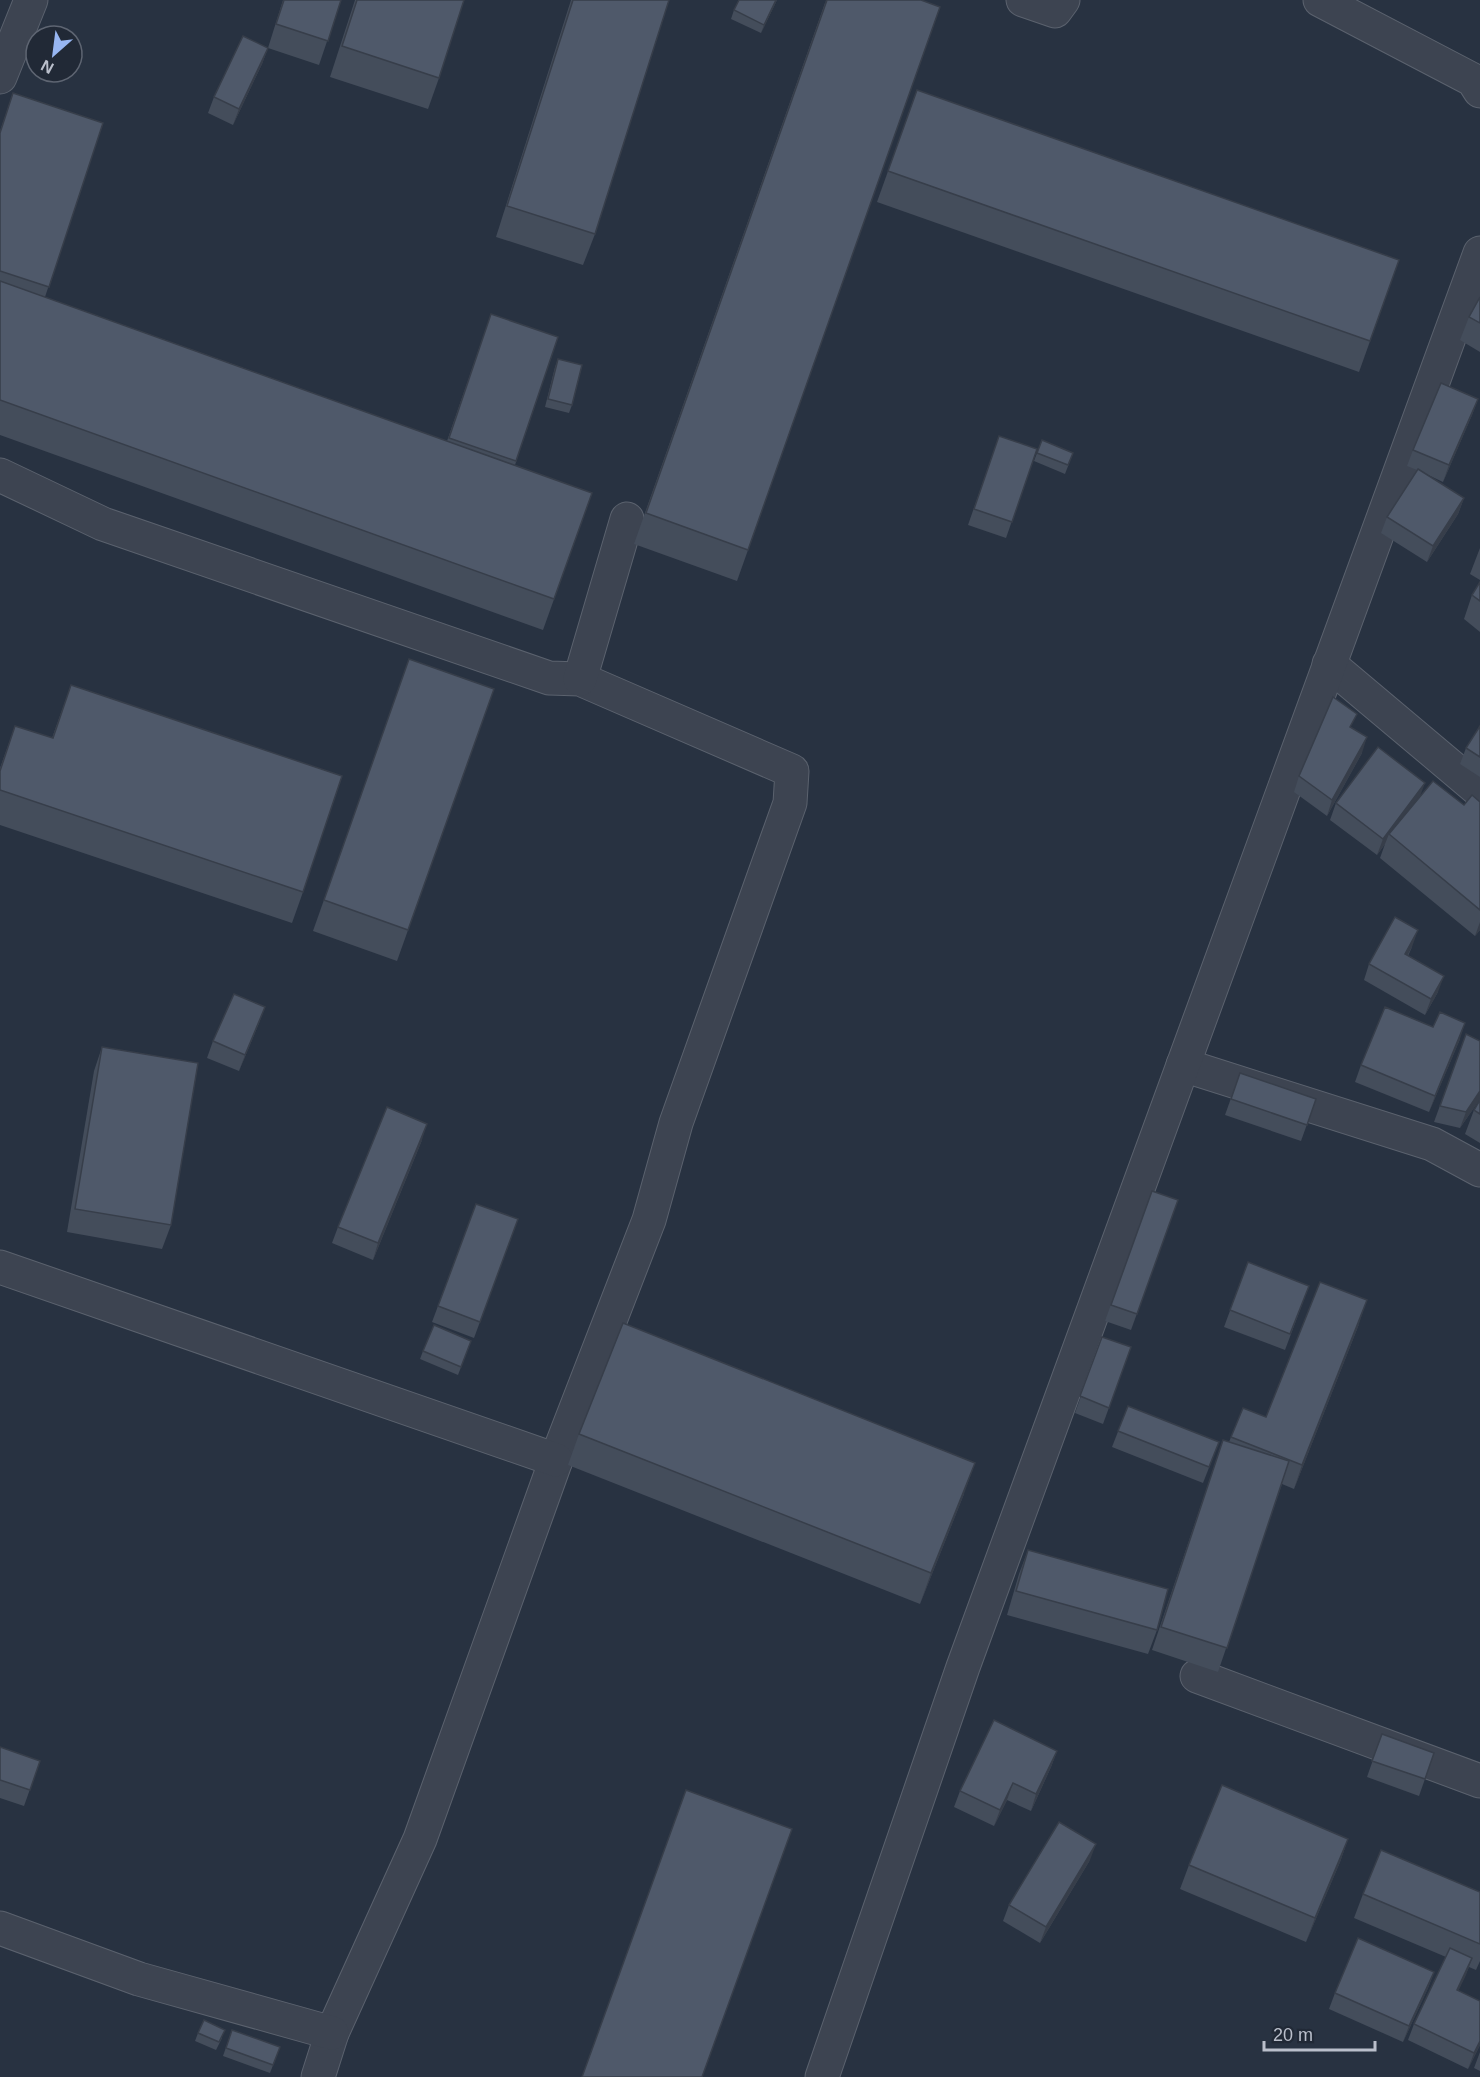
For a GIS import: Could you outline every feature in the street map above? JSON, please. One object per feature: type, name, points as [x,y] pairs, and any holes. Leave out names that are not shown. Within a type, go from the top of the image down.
[{"type":"street","points":[[0,77],[31,0]]},
{"type":"street","points":[[1023,0],[1055,11],[1063,0]]},
{"type":"street","points":[[1320,0],[1473,80],[1480,90]]},
{"type":"street","points":[[822,2077],[963,1667],[1480,253]]},
{"type":"street","points":[[0,475],[103,524],[549,678],[580,679],[792,771],[790,803],[676,1123],[649,1220],[556,1460],[420,1839],[332,2033],[318,2077]]},
{"type":"street","points":[[580,679],[627,519]]},
{"type":"street","points":[[1329,664],[1480,791]]},
{"type":"street","points":[[1183,1065],[1432,1143],[1480,1170]]},
{"type":"street","points":[[0,1267],[556,1460]]},
{"type":"street","points":[[1197,1676],[1480,1781]]},
{"type":"street","points":[[0,1928],[139,1980],[332,2033]]},
{"type":"building","points":[[284,0],[341,0],[328,41],[276,24]]},
{"type":"building","points":[[357,0],[464,0],[439,78],[342,46]]},
{"type":"building","points":[[573,0],[669,0],[595,234],[507,206]]},
{"type":"building","points":[[739,0],[776,0],[764,25],[734,10]]},
{"type":"building","points":[[827,0],[921,0],[940,7],[748,550],[646,513]]},
{"type":"building","points":[[243,36],[268,48],[239,109],[214,97]]},
{"type":"building","points":[[917,90],[1399,260],[1370,341],[888,171]]},
{"type":"building","points":[[13,93],[103,123],[49,287],[0,271],[0,133]]},
{"type":"building","points":[[0,281],[592,493],[554,599],[0,400]]},
{"type":"building","points":[[1480,297],[1480,323],[1469,317]]},
{"type":"building","points":[[491,314],[558,337],[516,461],[449,438]]},
{"type":"building","points":[[558,359],[582,365],[572,405],[548,399]]},
{"type":"building","points":[[1441,383],[1478,399],[1449,465],[1413,450]]},
{"type":"building","points":[[999,436],[1037,449],[1012,522],[974,509]]},
{"type":"building","points":[[1042,440],[1073,453],[1068,465],[1037,453]]},
{"type":"building","points":[[1418,469],[1464,498],[1433,546],[1387,517]]},
{"type":"building","points":[[1480,582],[1480,601],[1472,595]]},
{"type":"building","points":[[409,659],[494,689],[408,930],[324,900]]},
{"type":"building","points":[[71,685],[342,776],[303,892],[0,790],[0,771],[15,726],[53,738]]},
{"type":"building","points":[[1333,697],[1357,714],[1350,727],[1367,737],[1332,800],[1299,776]]},
{"type":"building","points":[[1480,726],[1480,757],[1466,748]]},
{"type":"building","points":[[1378,747],[1425,783],[1383,839],[1336,803]]},
{"type":"building","points":[[1433,781],[1464,805],[1472,795],[1480,802],[1480,910],[1389,834]]},
{"type":"building","points":[[1395,917],[1418,930],[1405,954],[1444,976],[1431,999],[1369,964]]},
{"type":"building","points":[[234,994],[265,1007],[245,1055],[213,1041]]},
{"type":"building","points":[[1385,1007],[1433,1027],[1440,1012],[1465,1023],[1435,1096],[1361,1065]]},
{"type":"building","points":[[1466,1034],[1480,1041],[1480,1091],[1466,1112],[1440,1106]]},
{"type":"building","points":[[102,1047],[198,1063],[171,1225],[75,1209]]},
{"type":"building","points":[[1240,1073],[1316,1099],[1307,1125],[1231,1099]]},
{"type":"building","points":[[1480,1100],[1480,1114],[1474,1110]]},
{"type":"building","points":[[387,1107],[427,1124],[378,1243],[338,1227]]},
{"type":"building","points":[[1152,1191],[1178,1200],[1137,1314],[1111,1305]]},
{"type":"building","points":[[476,1204],[518,1219],[480,1322],[438,1306]]},
{"type":"building","points":[[1248,1262],[1309,1286],[1290,1334],[1230,1310]]},
{"type":"building","points":[[1320,1282],[1367,1300],[1302,1465],[1231,1437],[1243,1408],[1266,1417]]},
{"type":"building","points":[[623,1323],[975,1463],[931,1573],[579,1434]]},
{"type":"building","points":[[434,1325],[471,1341],[461,1367],[423,1351]]},
{"type":"building","points":[[1102,1337],[1131,1347],[1109,1408],[1080,1396]]},
{"type":"building","points":[[1128,1406],[1219,1442],[1209,1467],[1118,1431]]},
{"type":"building","points":[[1223,1440],[1289,1461],[1227,1648],[1161,1627]]},
{"type":"building","points":[[1028,1550],[1168,1589],[1157,1630],[1016,1591]]},
{"type":"building","points":[[994,1720],[1057,1751],[1036,1794],[1013,1783],[1000,1810],[960,1791]]},
{"type":"building","points":[[1382,1734],[1434,1753],[1425,1779],[1372,1761]]},
{"type":"building","points":[[0,1747],[40,1761],[30,1790],[0,1780]]},
{"type":"building","points":[[1222,1785],[1348,1839],[1315,1918],[1189,1865]]},
{"type":"building","points":[[686,1790],[792,1829],[702,2077],[582,2077]]},
{"type":"building","points":[[1059,1822],[1096,1844],[1046,1927],[1009,1905]]},
{"type":"building","points":[[1381,1850],[1480,1892],[1480,1944],[1363,1894]]},
{"type":"building","points":[[1358,1938],[1434,1972],[1409,2026],[1335,1993]]},
{"type":"building","points":[[1450,1948],[1472,1958],[1457,1990],[1480,2001],[1480,2041],[1474,2053],[1414,2024]]},
{"type":"building","points":[[204,2020],[225,2030],[219,2042],[198,2033]]},
{"type":"building","points":[[232,2030],[280,2047],[273,2065],[226,2048]]}]
